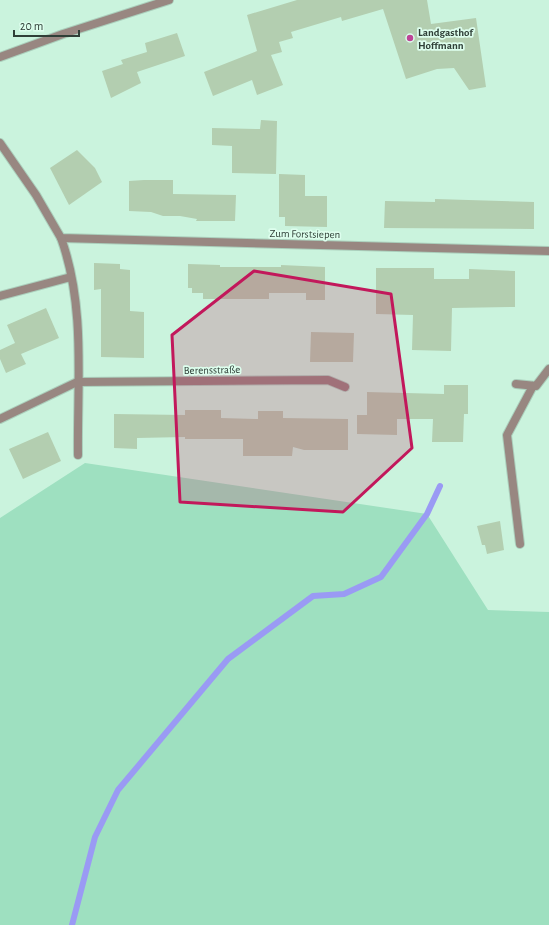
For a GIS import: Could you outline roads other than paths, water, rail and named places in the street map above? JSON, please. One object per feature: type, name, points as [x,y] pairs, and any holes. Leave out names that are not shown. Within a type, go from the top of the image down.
[{"type":"street","points":[[0,57],[63,34],[169,0]]},
{"type":"street","points":[[0,143],[36,196],[61,238],[67,256],[79,325],[77,382],[78,455]]},
{"type":"street","name":"Zum Forstsiepen","points":[[61,238],[549,250]]},
{"type":"street","points":[[0,296],[71,277]]},
{"type":"street","points":[[516,384],[536,386],[549,369]]},
{"type":"street","name":"Berensstraße","points":[[77,382],[328,380],[345,387]]},
{"type":"street","points":[[0,419],[77,382]]},
{"type":"street","points":[[520,544],[507,435],[533,386]]},
{"type":"waterway","points":[[72,925],[95,837],[118,790],[228,659],[313,596],[344,594],[381,577],[427,514],[440,486]]},
{"type":"place","name":"Landgasthof Hoffmann","points":[[410,38]]}]
